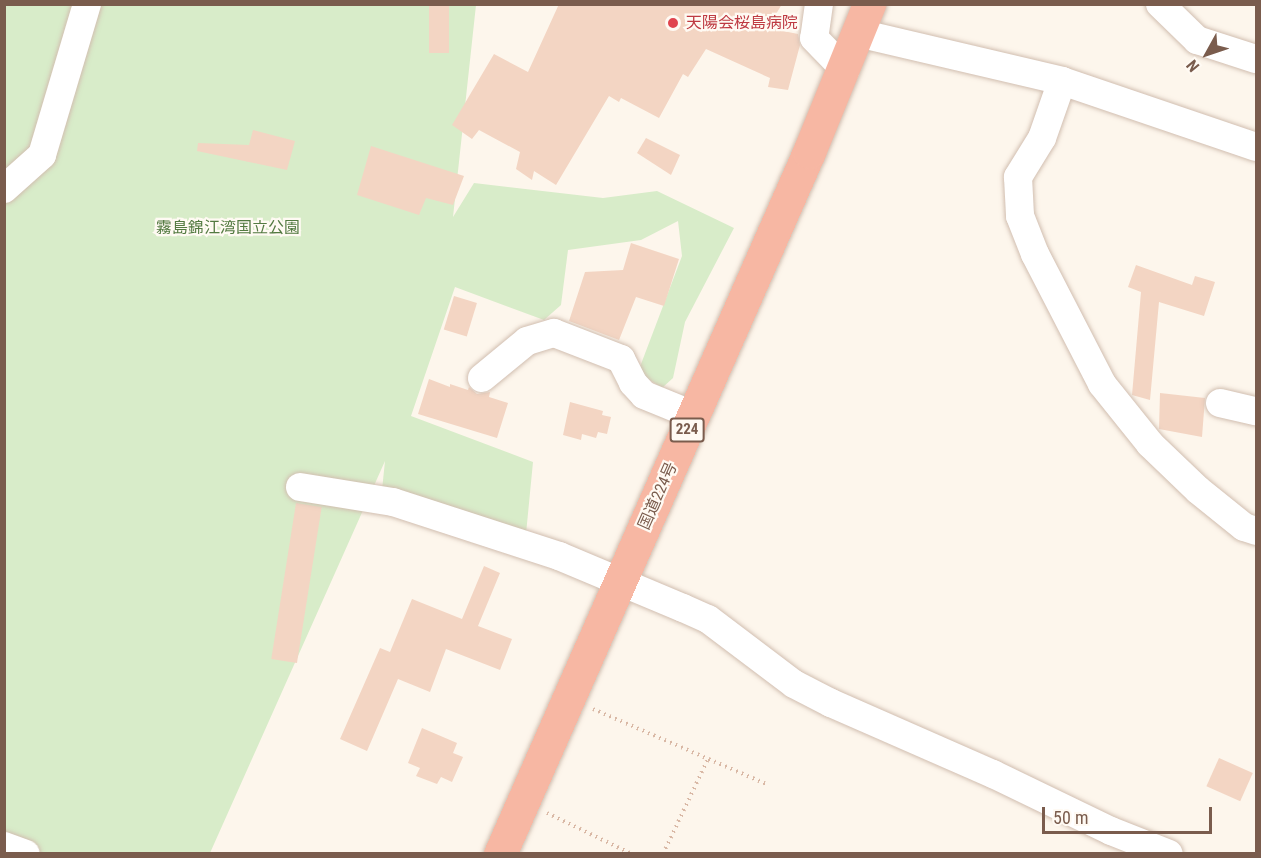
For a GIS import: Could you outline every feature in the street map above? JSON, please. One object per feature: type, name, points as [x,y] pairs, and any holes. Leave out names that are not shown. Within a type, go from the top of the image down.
[{"type":"highway","name":"国道224号","points":[[500,854],[845,70],[864,19]]},
{"type":"street","points":[[4,189],[42,155],[87,4]]},
{"type":"street","points":[[819,4],[814,38],[845,70]]},
{"type":"street","points":[[1160,4],[1197,40],[1257,59]]},
{"type":"street","points":[[864,19],[1062,81],[1257,147]]},
{"type":"street","points":[[1062,81],[1042,138],[1018,177],[1020,216],[1035,255],[1102,384],[1150,444],[1198,490],[1245,527],[1257,531]]},
{"type":"street","points":[[482,378],[527,341],[554,333],[621,359],[633,383],[644,395],[693,415]]},
{"type":"street","points":[[1220,403],[1257,411]]},
{"type":"street","points":[[300,487],[393,502],[559,556],[708,619],[794,684],[831,703],[993,774],[1111,831],[1169,854]]},
{"type":"street","points":[[4,846],[26,854]]},
{"type":"path","points":[[569,698],[766,784]]},
{"type":"path","points":[[663,854],[708,759]]},
{"type":"path","points":[[523,800],[632,854]]},
{"type":"green space","name":"霧島錦江湾国立公園","points":[[5,5],[476,5],[453,217],[474,183],[603,198],[657,191],[734,228],[685,322],[673,378],[662,388],[638,372],[682,256],[678,221],[641,240],[568,250],[561,305],[544,320],[455,287],[411,416],[533,462],[526,534],[382,490],[385,461],[210,853],[5,854]]},
{"type":"building","points":[[429,4],[449,4],[449,53],[429,53]]},
{"type":"building","points":[[559,4],[782,4],[776,14],[788,22],[783,31],[798,34],[800,45],[788,90],[768,87],[770,78],[706,49],[688,77],[683,74],[659,118],[621,98],[619,102],[609,96],[556,185],[534,171],[532,180],[516,169],[520,152],[479,130],[472,139],[452,125],[494,54],[528,72]]},
{"type":"building","points":[[253,130],[295,141],[287,170],[197,151],[198,143],[249,145]]},
{"type":"building","points":[[646,138],[680,155],[671,175],[637,153]]},
{"type":"building","points":[[371,146],[464,176],[453,205],[426,198],[419,215],[357,195]]},
{"type":"building","points":[[631,243],[679,259],[664,306],[636,297],[619,340],[569,321],[585,272],[623,270]]},
{"type":"building","points":[[1136,265],[1192,285],[1195,276],[1215,282],[1204,316],[1159,302],[1150,400],[1132,395],[1141,292],[1128,287]]},
{"type":"building","points":[[454,296],[477,303],[467,336],[444,329]]},
{"type":"building","points":[[429,379],[450,387],[450,384],[468,390],[469,387],[477,394],[490,392],[489,397],[508,403],[497,438],[418,414]]},
{"type":"building","points":[[1160,393],[1205,398],[1202,437],[1159,429]]},
{"type":"building","points":[[570,402],[603,411],[602,415],[611,417],[607,434],[598,432],[596,438],[582,434],[581,440],[563,435]]},
{"type":"building","points":[[296,503],[322,507],[297,663],[271,659]]},
{"type":"building","points":[[484,566],[500,573],[478,626],[512,639],[500,670],[446,649],[430,692],[398,679],[367,751],[340,739],[380,648],[390,652],[412,599],[462,619]]},
{"type":"building","points":[[422,728],[457,743],[453,753],[463,757],[452,782],[441,777],[437,784],[416,776],[420,768],[408,763]]},
{"type":"building","points":[[1219,758],[1253,773],[1240,801],[1206,786]]},
{"type":"place","name":"天陽会桜島病院","points":[[673,23]]}]
